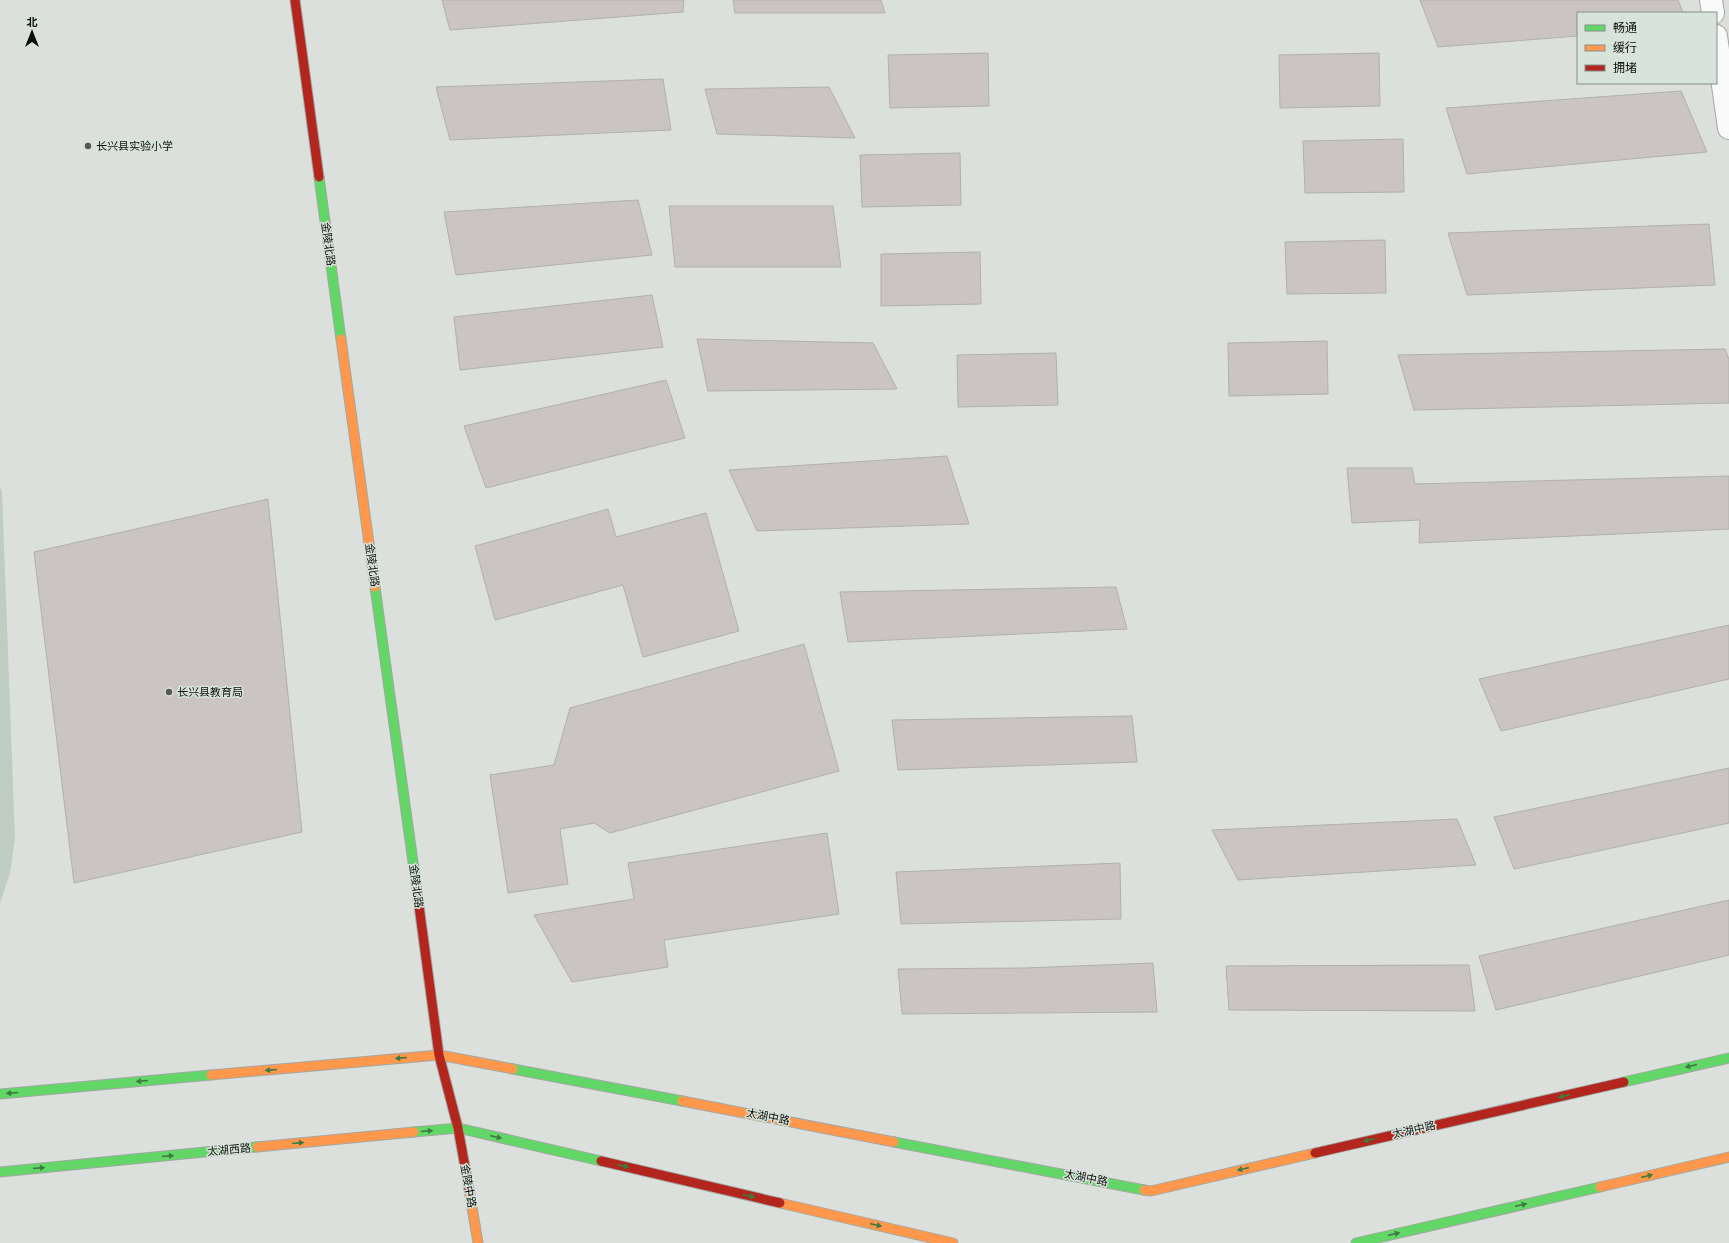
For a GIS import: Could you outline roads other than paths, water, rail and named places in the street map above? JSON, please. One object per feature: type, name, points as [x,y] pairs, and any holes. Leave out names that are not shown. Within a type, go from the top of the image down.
[{"type":"street","name":"金陵北路","points":[[295,0],[439,1055],[458,1128]]},
{"type":"street","points":[[1711,0],[1713,12]]},
{"type":"street","points":[[1717,43],[1729,128]]},
{"type":"street","name":"太湖中路","points":[[439,1055],[1151,1191],[1729,1058]]},
{"type":"street","points":[[0,1094],[439,1055]]},
{"type":"street","points":[[458,1128],[952,1243]]},
{"type":"street","name":"太湖西路","points":[[0,1172],[458,1128]]},
{"type":"street","name":"金陵中路","points":[[458,1128],[478,1243]]},
{"type":"street","points":[[1356,1243],[1729,1157]]},
{"type":"place","name":"长兴县实验小学","points":[[88,146]]},
{"type":"place","name":"长兴县教育局","points":[[169,692]]}]
